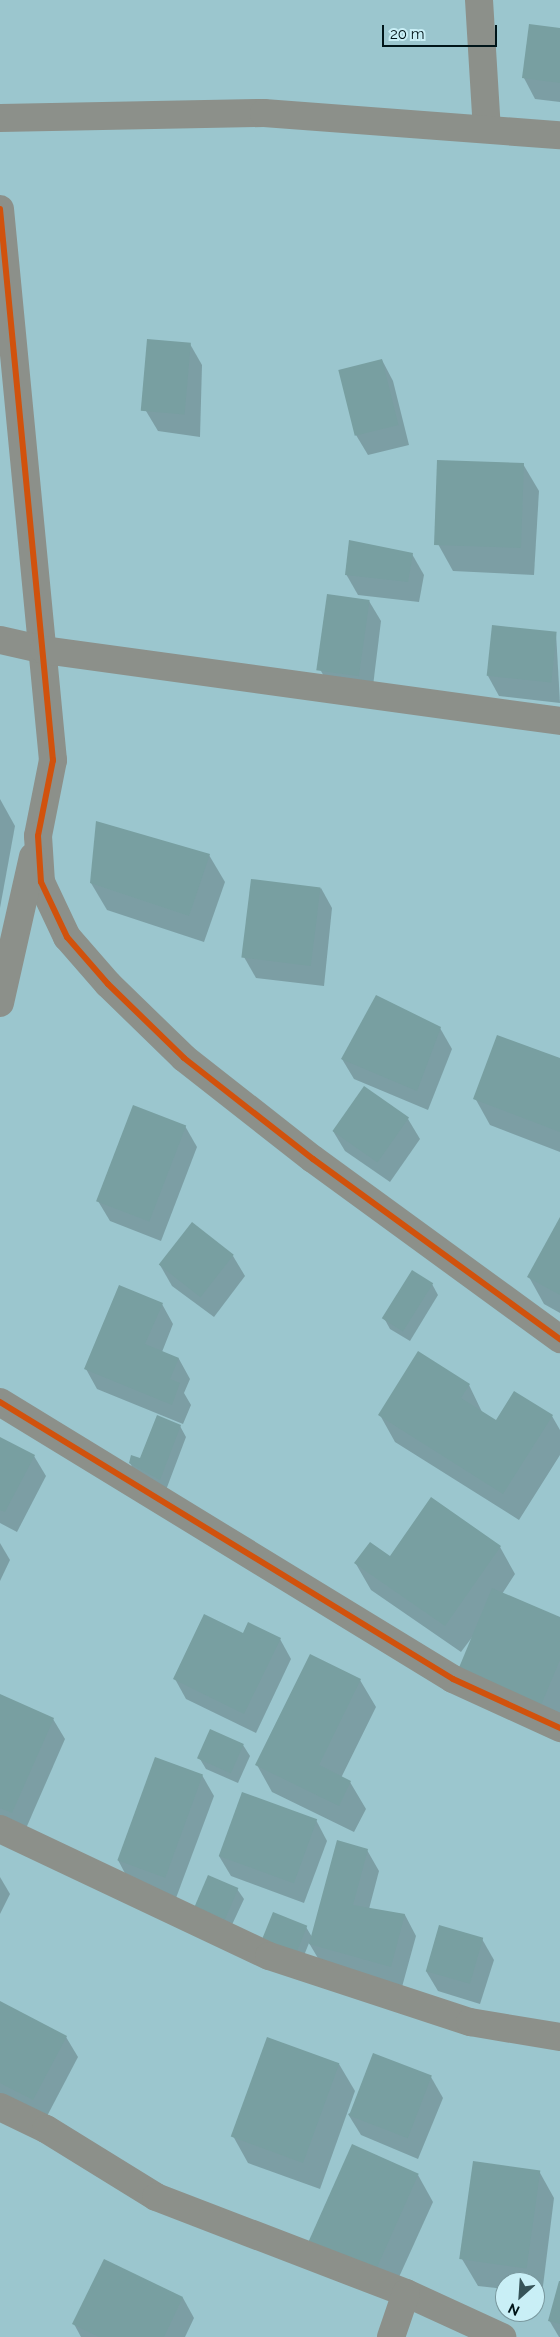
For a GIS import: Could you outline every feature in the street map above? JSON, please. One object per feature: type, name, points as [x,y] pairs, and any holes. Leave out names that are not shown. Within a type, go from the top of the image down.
[{"type":"street","points":[[479,0],[487,129]]},
{"type":"street","points":[[0,118],[264,113],[560,135]]},
{"type":"street","points":[[0,208],[44,650],[53,760],[38,836],[0,1003]]},
{"type":"street","points":[[0,640],[44,650],[560,721]]},
{"type":"street","points":[[38,836],[41,882],[67,937],[115,991],[184,1058],[306,1153],[560,1339]]},
{"type":"street","points":[[0,1402],[453,1679],[560,1728]]},
{"type":"street","points":[[0,1829],[269,1956],[470,2022],[560,2037]]},
{"type":"street","points":[[0,2107],[46,2129],[156,2197],[406,2293],[502,2337]]},
{"type":"street","points":[[391,2337],[406,2293]]},
{"type":"building","points":[[529,24],[560,28],[560,83],[522,78]]},
{"type":"building","points":[[147,339],[191,343],[185,415],[141,411]]},
{"type":"building","points":[[382,359],[398,425],[355,436],[338,370]]},
{"type":"building","points":[[437,460],[524,463],[521,548],[434,545]]},
{"type":"building","points":[[349,540],[413,553],[408,582],[345,575]]},
{"type":"building","points":[[327,594],[370,600],[359,676],[316,670]]},
{"type":"building","points":[[492,625],[557,632],[551,683],[487,676]]},
{"type":"building","points":[[96,821],[210,854],[189,916],[90,883]]},
{"type":"building","points":[[251,879],[320,888],[311,966],[241,957]]},
{"type":"building","points":[[376,995],[441,1027],[417,1091],[341,1059]]},
{"type":"building","points":[[497,1035],[560,1058],[560,1132],[473,1099]]},
{"type":"building","points":[[364,1086],[409,1118],[378,1163],[332,1131]]},
{"type":"building","points":[[133,1105],[186,1125],[149,1222],[96,1201]]},
{"type":"building","points":[[560,1217],[560,1295],[527,1277]]},
{"type":"building","points":[[192,1222],[234,1255],[201,1297],[159,1265]]},
{"type":"building","points":[[412,1270],[433,1283],[403,1332],[382,1318]]},
{"type":"building","points":[[119,1285],[163,1303],[145,1344],[179,1358],[170,1379],[180,1383],[172,1405],[84,1369]]},
{"type":"building","points":[[418,1351],[470,1384],[461,1398],[496,1420],[514,1391],[553,1415],[503,1494],[378,1415]]},
{"type":"building","points":[[157,1415],[181,1425],[160,1480],[129,1463],[131,1455],[140,1458]]},
{"type":"building","points":[[0,1437],[35,1455],[5,1512],[0,1510]]},
{"type":"building","points":[[431,1497],[501,1546],[445,1626],[354,1563],[370,1542],[390,1556]]},
{"type":"building","points":[[492,1588],[560,1617],[560,1660],[541,1705],[458,1670]]},
{"type":"building","points":[[204,1614],[243,1633],[248,1622],[281,1638],[244,1714],[173,1679]]},
{"type":"building","points":[[310,1654],[361,1679],[319,1765],[351,1781],[339,1806],[255,1765]]},
{"type":"building","points":[[0,1694],[54,1718],[12,1813],[0,1808]]},
{"type":"building","points":[[210,1729],[244,1744],[231,1773],[197,1758]]},
{"type":"building","points":[[155,1757],[203,1774],[165,1878],[117,1860]]},
{"type":"building","points":[[242,1792],[317,1819],[294,1883],[219,1856]]},
{"type":"building","points":[[337,1840],[368,1849],[353,1905],[405,1914],[391,1967],[309,1944]]},
{"type":"building","points":[[208,1875],[238,1888],[225,1919],[195,1906]]},
{"type":"building","points":[[273,1912],[307,1926],[296,1953],[262,1939]]},
{"type":"building","points":[[439,1925],[483,1938],[470,1984],[426,1971]]},
{"type":"building","points":[[0,2001],[67,2036],[33,2100],[0,2083]]},
{"type":"building","points":[[267,2037],[339,2063],[303,2163],[231,2137]]},
{"type":"building","points":[[373,2053],[432,2076],[408,2138],[349,2116]]},
{"type":"building","points":[[352,2144],[419,2174],[375,2271],[308,2242]]},
{"type":"building","points":[[473,2161],[540,2170],[527,2269],[459,2259]]},
{"type":"building","points":[[104,2259],[183,2297],[164,2337],[99,2337],[72,2324]]},
{"type":"building","points":[[560,2281],[560,2324],[548,2321]]},
{"type":"cycle path","points":[[0,209],[53,760],[38,836],[41,882],[67,937],[108,984],[184,1058],[313,1159],[560,1339]]},
{"type":"cycle path","points":[[0,1402],[453,1679],[560,1728]]}]
